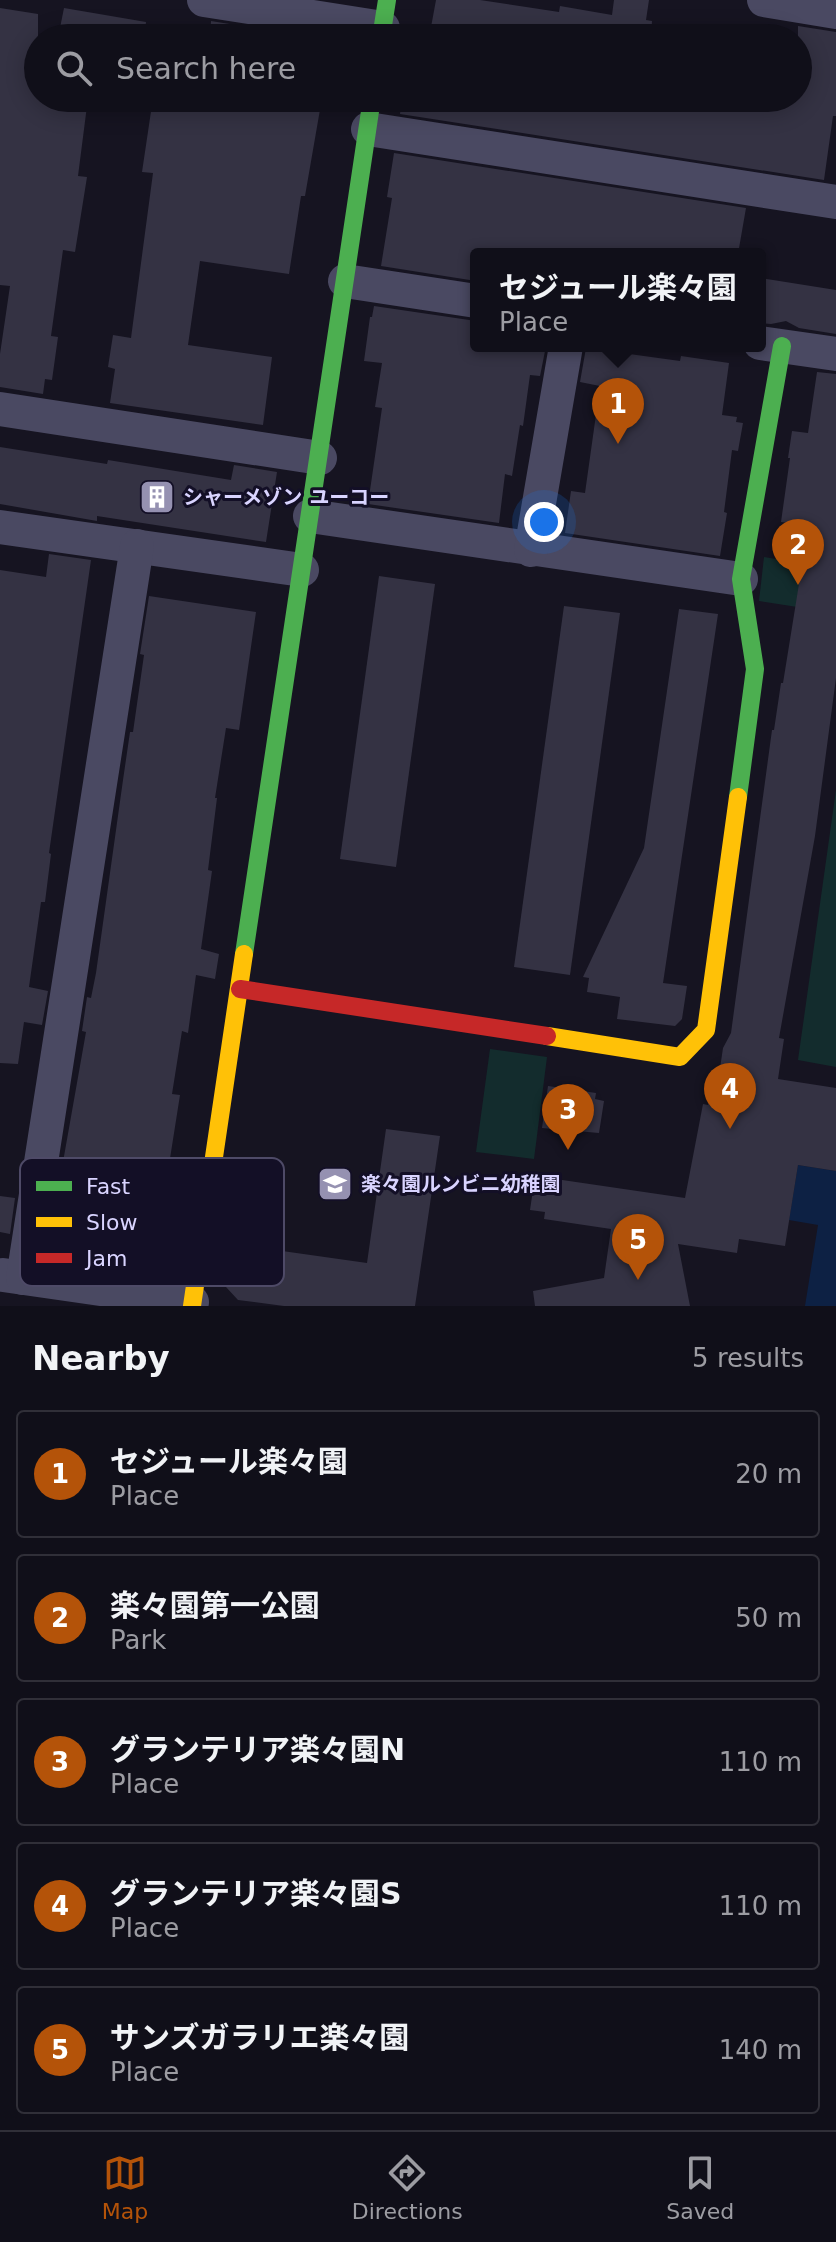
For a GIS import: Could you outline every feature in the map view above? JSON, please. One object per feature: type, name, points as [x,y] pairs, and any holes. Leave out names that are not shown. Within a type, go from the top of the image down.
[{"type":"street","points":[[204,0],[384,22]]},
{"type":"street","points":[[764,0],[836,12]]},
{"type":"street","points":[[214,1158],[370,113],[836,202]]},
{"type":"street","points":[[345,281],[470,300]]},
{"type":"street","points":[[240,989],[680,1057],[706,1030],[755,669],[741,579],[771,345],[836,354]]},
{"type":"street","points":[[531,550],[565,352]]},
{"type":"street","points":[[0,409],[320,458]]},
{"type":"street","points":[[310,516],[741,579]]},
{"type":"street","points":[[0,527],[302,570]]},
{"type":"street","points":[[32,1158],[137,546]]},
{"type":"street","points":[[12,1276],[20,1229]]},
{"type":"street","points":[[76,1286],[192,1304]]},
{"type":"green space","points":[[764,557],[836,569],[836,613],[759,601]]},
{"type":"green space","points":[[836,790],[836,1067],[798,1060]]},
{"type":"green space","points":[[490,1049],[547,1057],[534,1159],[476,1152]]},
{"type":"water","points":[[798,1165],[836,1171],[836,1306],[805,1306],[818,1225],[789,1220]]},
{"type":"building","points":[[436,0],[480,0],[559,12],[560,6],[612,15],[614,0],[649,0],[646,20],[652,21],[652,24],[432,24]]},
{"type":"building","points":[[0,8],[38,14],[38,24],[24,24],[24,112],[86,112],[78,176],[87,177],[75,252],[63,250],[51,336],[58,337],[52,380],[45,379],[43,394],[0,387],[0,354],[10,286],[0,285]]},
{"type":"building","points":[[64,8],[146,22],[146,24],[61,24]]},
{"type":"building","points":[[812,28],[836,32],[836,116],[833,116],[824,180],[400,114],[812,112]]},
{"type":"building","points":[[151,112],[320,112],[305,196],[301,196],[289,274],[200,261],[188,345],[272,357],[263,425],[110,403],[115,369],[108,367],[113,335],[131,338],[153,173],[142,172]]},
{"type":"building","points":[[394,153],[746,208],[739,248],[470,248],[470,280],[381,266],[392,198],[387,197]]},
{"type":"building","points":[[766,279],[836,290],[836,334],[799,328],[786,321],[766,324]]},
{"type":"building","points":[[374,306],[470,320],[470,352],[545,352],[540,376],[530,375],[512,476],[505,474],[499,523],[368,504],[382,408],[375,407],[382,363],[364,361]]},
{"type":"building","points":[[585,352],[615,352],[680,361],[681,356],[729,363],[722,415],[737,417],[736,422],[743,423],[738,451],[732,450],[720,556],[565,533],[571,491],[585,493],[600,386],[580,382]]},
{"type":"building","points":[[817,372],[836,374],[836,678],[815,836],[779,1038],[784,1039],[778,1079],[836,1088],[836,1171],[798,1165],[785,1246],[739,1239],[737,1253],[678,1244],[690,1306],[535,1306],[533,1291],[604,1278],[611,1229],[544,1219],[545,1212],[530,1210],[535,1176],[685,1198],[703,1104],[708,1105],[711,1088],[717,1089],[723,1048],[731,1033],[772,730],[783,683],[803,559],[791,558],[796,524],[781,522],[788,458],[792,431],[808,433]]},
{"type":"building","points":[[0,447],[107,464],[108,460],[231,480],[234,465],[277,472],[266,542],[97,516],[97,521],[0,504]]},
{"type":"building","points":[[49,554],[91,560],[49,853],[45,902],[41,902],[29,987],[48,991],[42,1025],[24,1022],[18,1064],[0,1063],[0,570],[46,577]]},
{"type":"building","points":[[379,576],[435,584],[396,867],[340,859]]},
{"type":"building","points":[[149,596],[256,612],[239,730],[226,728],[215,798],[208,870],[212,871],[201,949],[219,954],[215,979],[196,975],[188,1033],[182,1031],[172,1094],[180,1095],[170,1158],[64,1158],[86,1032],[82,1031],[87,997],[91,998],[96,973],[130,732],[133,732],[144,655],[140,654]]},
{"type":"building","points":[[564,606],[620,613],[570,975],[514,967]]},
{"type":"building","points":[[679,609],[718,614],[663,983],[687,986],[682,1019],[675,1026],[617,1019],[620,997],[587,992],[589,978],[583,977],[644,848]]},
{"type":"building","points":[[548,1086],[596,1093],[595,1099],[604,1101],[599,1133],[542,1128]]},
{"type":"building","name":"楽々園ルンビニ幼稚園","points":[[386,1129],[440,1136],[415,1306],[284,1306],[238,1300],[226,1287],[284,1286],[284,1251],[367,1263]]},
{"type":"building","points":[[0,1196],[15,1198],[10,1234],[0,1232]]},
{"type":"traffic: fast","points":[[383,24],[387,0]]},
{"type":"traffic: fast","points":[[244,954],[370,112]]},
{"type":"traffic: fast","points":[[738,797],[755,669],[741,579],[782,346]]},
{"type":"traffic: slow","points":[[547,1036],[680,1057],[706,1030],[738,797]]},
{"type":"traffic: slow","points":[[214,1158],[244,954]]},
{"type":"traffic: slow","points":[[192,1306],[195,1286]]},
{"type":"traffic: jam","points":[[240,989],[547,1036]]},
{"type":"place","name":"セジュール楽々園","points":[[618,444]]},
{"type":"place","name":"シャーメゾン ユーコー","points":[[157,497]]},
{"type":"place","name":"楽々園第一公園","points":[[798,585]]},
{"type":"place","name":"グランテリア楽々園S","points":[[730,1129]]},
{"type":"place","name":"グランテリア楽々園N","points":[[568,1150]]},
{"type":"place","name":"楽々園ルンビニ幼稚園","points":[[335,1184]]},
{"type":"place","name":"サンズガラリエ楽々園","points":[[638,1280]]}]
